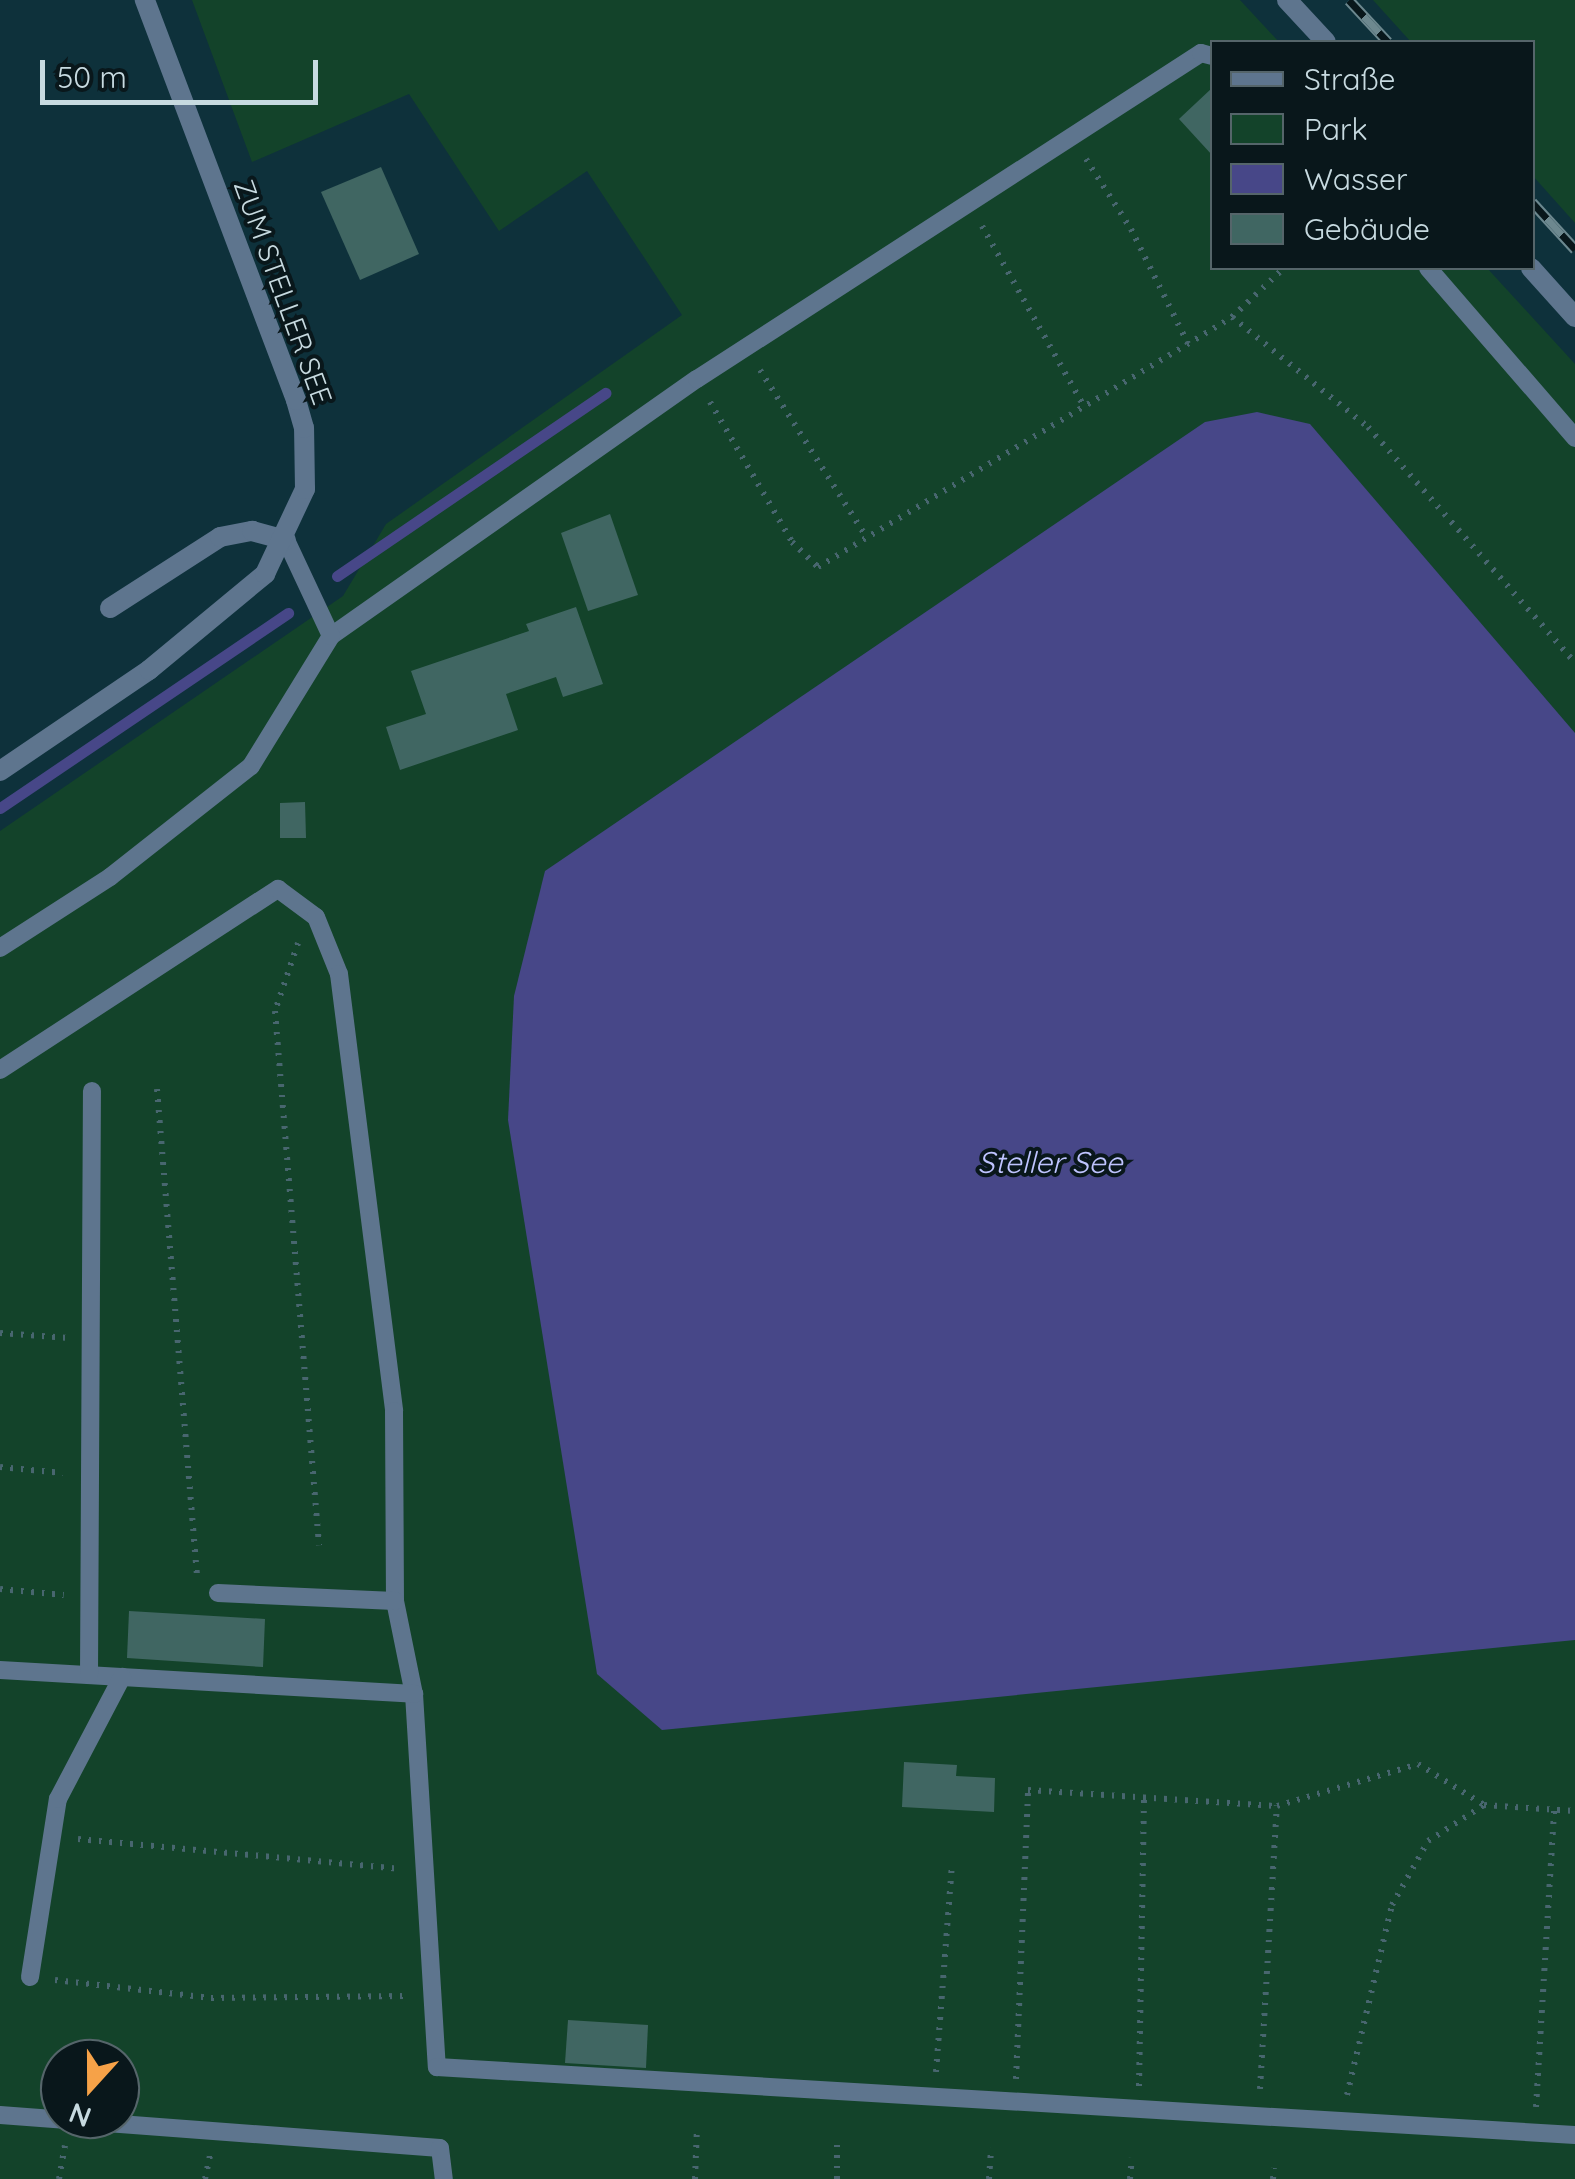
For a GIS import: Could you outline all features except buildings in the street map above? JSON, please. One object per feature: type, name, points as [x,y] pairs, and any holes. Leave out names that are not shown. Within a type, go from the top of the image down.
[{"type":"street","name":"ZUM STELLER SEE","points":[[0,771],[217,617],[265,574],[286,540],[305,488],[304,428],[145,0]]},
{"type":"street","points":[[1287,0],[1324,40]]},
{"type":"street","points":[[1533,270],[1575,317]]},
{"type":"street","points":[[110,608],[220,536],[252,532],[286,540]]},
{"type":"lane","points":[[0,948],[110,877],[250,766],[331,636],[697,379],[1201,53],[1210,55]]},
{"type":"lane","points":[[1430,270],[1575,438]]},
{"type":"lane","points":[[286,540],[331,636]]},
{"type":"lane","points":[[0,1070],[278,889],[316,917],[339,974],[394,1411],[395,1601],[414,1694],[437,2067],[1575,2135]]},
{"type":"lane","points":[[89,1675],[92,1090]]},
{"type":"lane","points":[[218,1593],[395,1601]]},
{"type":"lane","points":[[0,1670],[414,1694]]},
{"type":"lane","points":[[30,1977],[58,1800],[122,1677]]},
{"type":"lane","points":[[0,2115],[440,2148],[444,2179]]},
{"type":"path","points":[[1072,137],[1131,229],[1188,344]]},
{"type":"path","points":[[970,202],[1022,306],[1084,406]]},
{"type":"path","points":[[697,379],[792,542],[818,567],[1232,318],[1282,270]]},
{"type":"path","points":[[1232,318],[1368,427],[1575,663]]},
{"type":"path","points":[[746,347],[867,538]]},
{"type":"path","points":[[316,917],[288,959],[276,1012],[319,1545]]},
{"type":"path","points":[[156,1089],[198,1589],[218,1593]]},
{"type":"path","points":[[0,1333],[91,1340]]},
{"type":"path","points":[[0,1467],[90,1476]]},
{"type":"path","points":[[0,1589],[90,1597]]},
{"type":"path","points":[[1015,2100],[1028,1790],[1277,1806],[1418,1764],[1484,1805],[1575,1811]]},
{"type":"path","points":[[1138,2108],[1144,1798]]},
{"type":"path","points":[[1340,2120],[1392,1905],[1428,1841],[1484,1805]]},
{"type":"path","points":[[1258,2115],[1277,1806]]},
{"type":"path","points":[[1534,2133],[1554,1810]]},
{"type":"path","points":[[52,1837],[426,1871]]},
{"type":"path","points":[[934,2095],[952,1864]]},
{"type":"path","points":[[30,1977],[211,1998],[433,1996]]},
{"type":"path","points":[[695,2179],[697,2127]]},
{"type":"path","points":[[837,2138],[837,2179]]},
{"type":"path","points":[[989,2179],[991,2148]]},
{"type":"path","points":[[1130,2179],[1132,2158]]},
{"type":"path","points":[[1273,2179],[1274,2168]]},
{"type":"green space","points":[[192,0],[1240,0],[1277,40],[1210,40],[1210,270],[1489,270],[1575,364],[1575,2179],[0,2179],[0,831],[343,596],[386,524],[682,315],[587,171],[499,231],[409,94],[252,162]]},
{"type":"green space","points":[[1373,0],[1575,0],[1575,223],[1535,178],[1535,40],[1409,40]]},
{"type":"water","name":"Steller See","points":[[1257,412],[1310,424],[1575,733],[1575,1640],[662,1730],[597,1674],[508,1120],[514,996],[545,871],[1205,422]]},
{"type":"waterway","points":[[337,576],[605,393]]},
{"type":"waterway","points":[[0,808],[288,613]]},
{"type":"railway","points":[[1349,0],[1386,40]]},
{"type":"railway","points":[[1535,205],[1575,249]]}]
